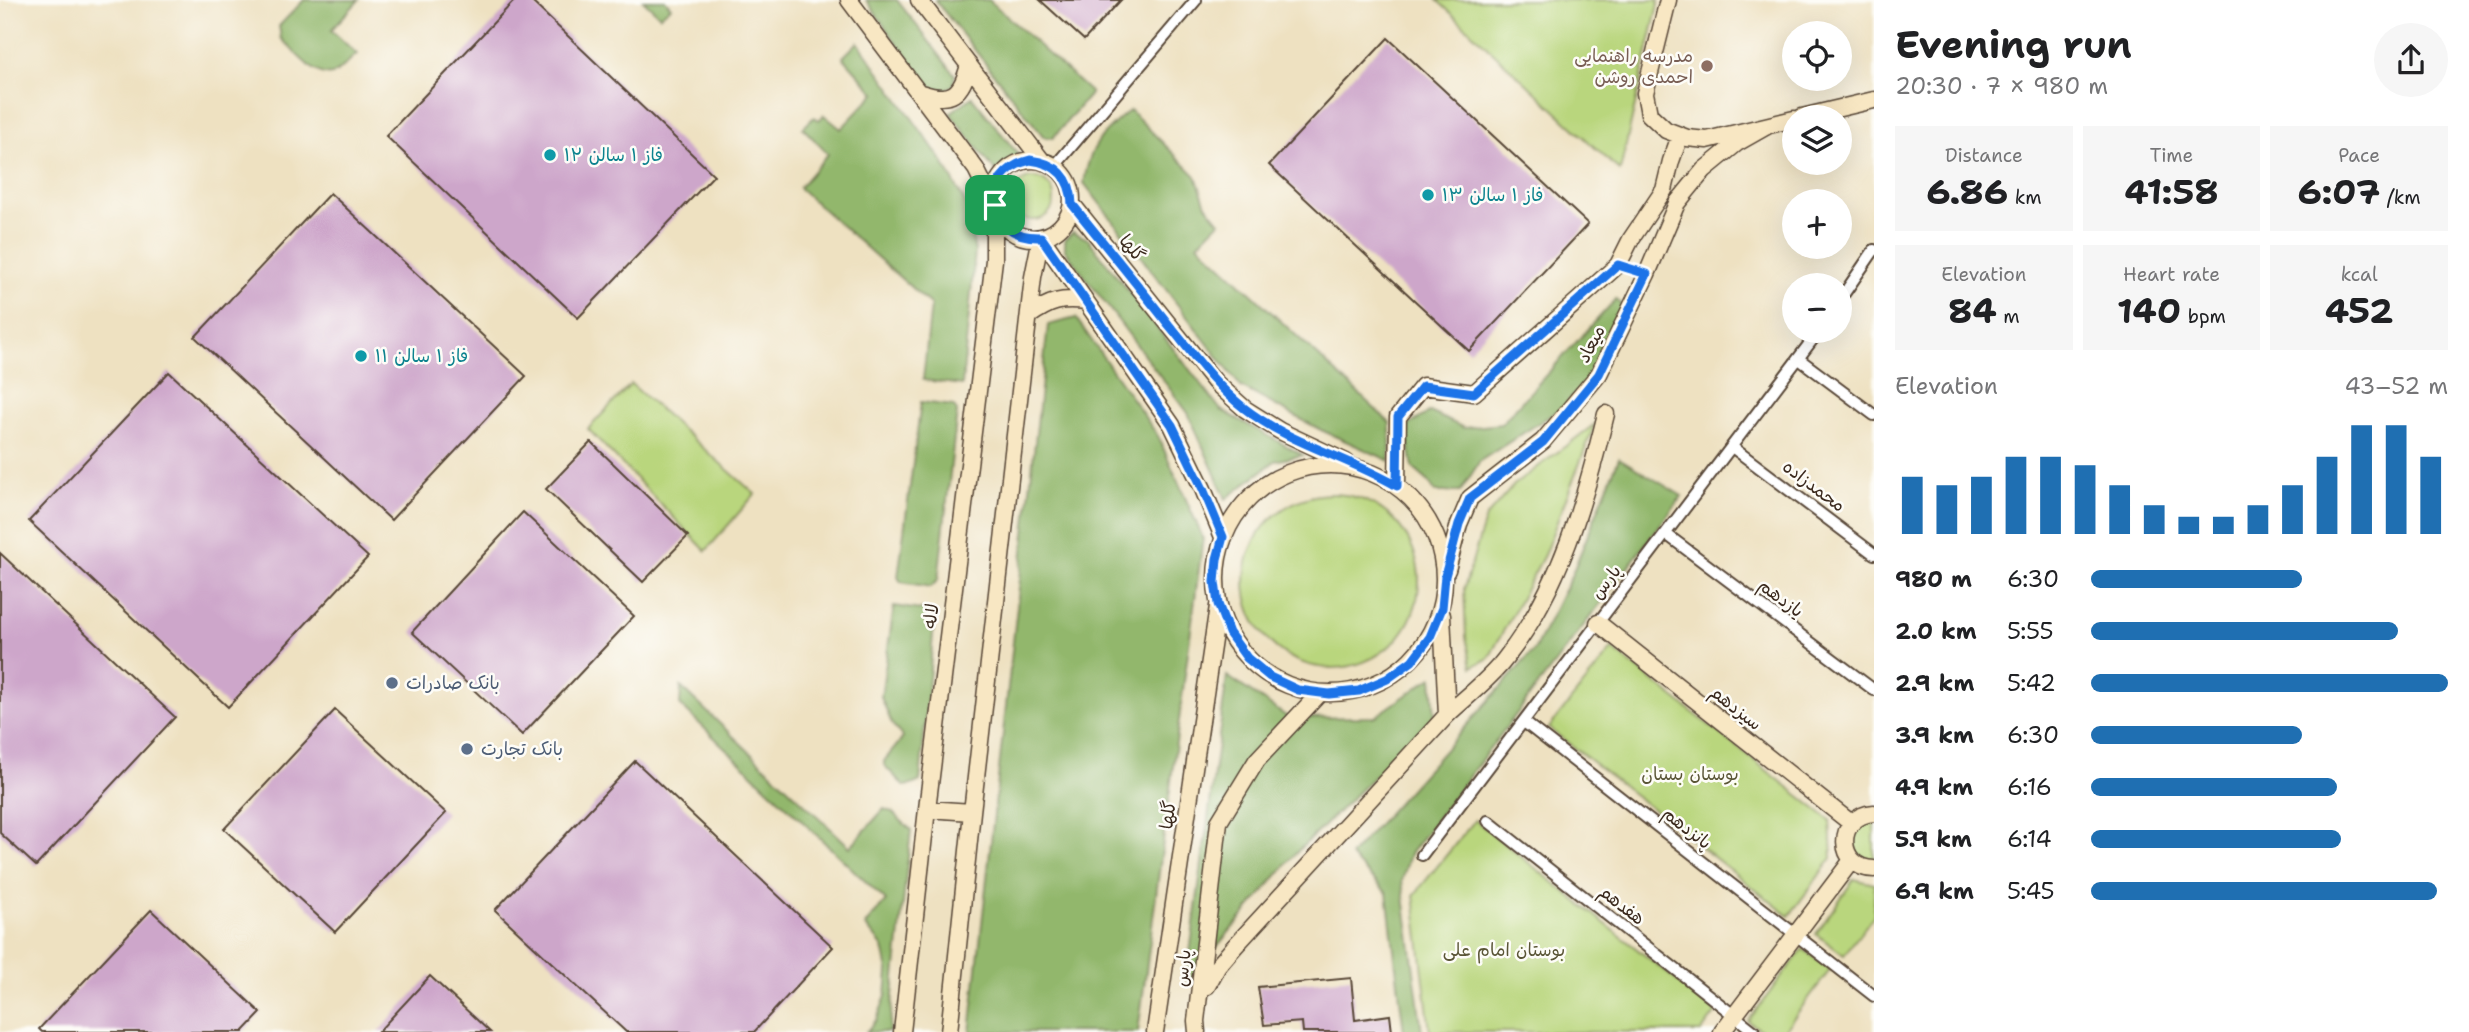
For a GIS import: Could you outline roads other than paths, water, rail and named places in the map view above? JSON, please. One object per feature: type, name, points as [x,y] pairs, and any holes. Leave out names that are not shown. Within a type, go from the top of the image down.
[{"type":"street","points":[[849,0],[976,169],[995,205],[998,217],[1006,227],[1029,238],[1052,233],[1062,225],[1072,204],[1068,183],[1023,134],[919,0]]},
{"type":"street","points":[[1048,164],[1196,0]]},
{"type":"street","points":[[1668,0],[1645,93],[1649,114],[1666,130],[1681,136],[1707,140],[1782,122]]},
{"type":"street","points":[[921,93],[944,98],[951,96],[964,85],[969,65]]},
{"type":"street","points":[[1852,105],[1874,100]]},
{"type":"street","name":"میعاد","points":[[1445,576],[1459,524],[1470,498],[1543,442],[1599,374],[1647,274],[1677,203],[1704,170],[1737,143],[1767,126]]},
{"type":"street","points":[[1397,486],[1398,417],[1423,386],[1474,393],[1618,265],[1631,239],[1664,190],[1681,136]]},
{"type":"street","points":[[995,205],[999,180],[1007,170],[1030,160],[1048,164]]},
{"type":"street","name":"گلها","points":[[1072,204],[1215,382],[1245,409],[1280,431],[1358,468]]},
{"type":"street","name":"لاله","points":[[902,1032],[994,260],[995,205]]},
{"type":"street","points":[[1041,237],[1172,425],[1223,537]]},
{"type":"street","points":[[950,1032],[972,812],[1033,277],[1041,237]]},
{"type":"street","points":[[1852,283],[1873,255]]},
{"type":"street","points":[[1618,265],[1647,274]]},
{"type":"street","points":[[1029,316],[1057,300],[1086,301]]},
{"type":"street","name":"پارس","points":[[1422,855],[1810,343]]},
{"type":"street","points":[[1799,359],[1874,415]]},
{"type":"street","name":"پارس","points":[[1208,986],[1218,966],[1235,946],[1447,715],[1504,661],[1545,596],[1575,522],[1606,414]]},
{"type":"street","name":"محمدزاده","points":[[1732,447],[1874,554]]},
{"type":"street","points":[[1442,608],[1430,637],[1412,661],[1387,679],[1359,691],[1329,694],[1298,690],[1270,677],[1247,658],[1229,633],[1218,604],[1215,582],[1217,559],[1223,537],[1236,513],[1255,493],[1278,477],[1303,467],[1331,464],[1358,468],[1397,486],[1413,500],[1430,522],[1441,548],[1445,576],[1442,608],[1447,715]]},
{"type":"street","name":"یازدهم","points":[[1666,534],[1874,690]]},
{"type":"street","name":"گلها","points":[[1155,1032],[1218,604]]},
{"type":"street","name":"سیزدهم","points":[[1598,623],[1851,823]]},
{"type":"street","name":"پارس","points":[[1197,1032],[1196,1021],[1219,822],[1257,760],[1320,693]]},
{"type":"street","name":"پانزدهم","points":[[1524,722],[1874,996]]},
{"type":"street","points":[[927,809],[972,812]]},
{"type":"street","points":[[1874,813],[1864,814],[1851,823],[1847,830],[1845,846],[1852,860],[1860,866],[1874,869]]},
{"type":"street","name":"هفدهم","points":[[1488,821],[1755,1032]]},
{"type":"street","points":[[1722,1032],[1852,860]]},
{"type":"place","name":"مدرسه راهنمایی احمدی روشن","points":[[1707,66]]},
{"type":"place","name":"فاز ۱ سالن ۱۲","points":[[550,155]]},
{"type":"place","name":"فاز ۱ سالن ۱۳","points":[[1428,195]]},
{"type":"place","name":"فاز ۱ سالن ۱۱","points":[[361,356]]},
{"type":"place","name":"بانک صادرات","points":[[392,683]]},
{"type":"place","name":"بانک تجارت","points":[[467,749]]},
{"type":"park label","name":"بوستان بستان","points":[[1690,774]]},
{"type":"park label","name":"بوستان امام علی","points":[[1504,950]]}]
